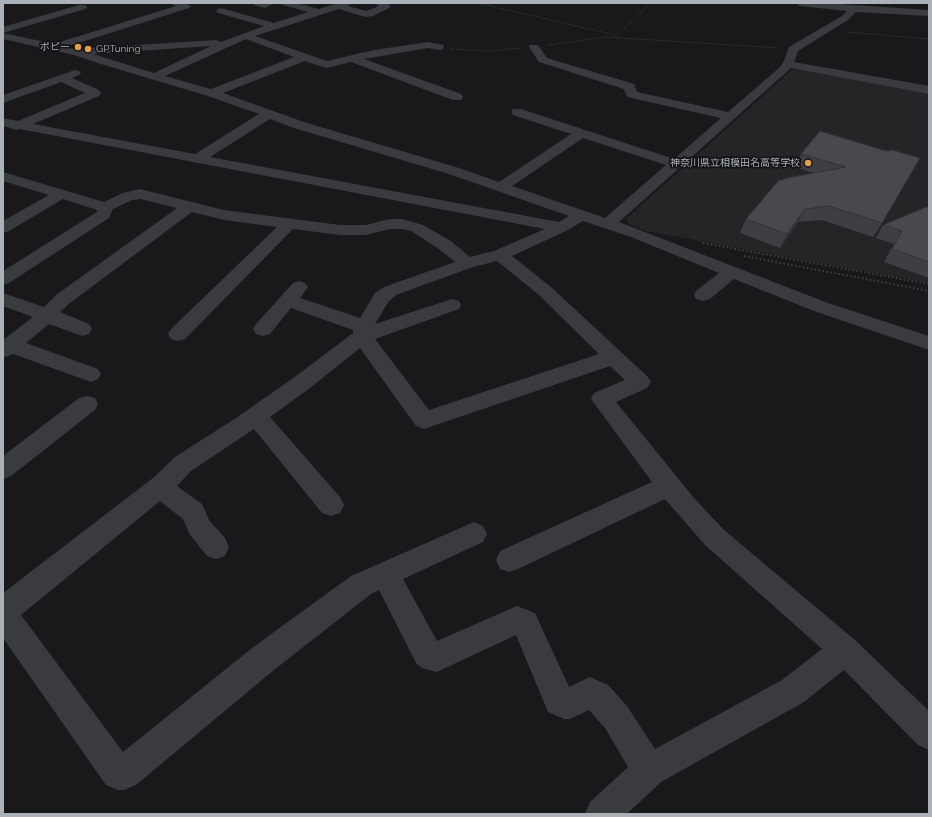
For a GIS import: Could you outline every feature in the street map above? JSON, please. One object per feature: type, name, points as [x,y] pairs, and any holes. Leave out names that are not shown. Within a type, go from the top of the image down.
[{"type":"street","points":[[4,35],[37,20],[82,7],[70,3]]},
{"type":"street","points":[[4,35],[37,42],[54,42],[190,7],[174,3]]},
{"type":"street","points":[[257,3],[265,5],[269,3]]},
{"type":"street","points":[[286,3],[319,12]]},
{"type":"street","points":[[156,76],[229,42],[275,26],[343,5],[365,14],[370,14],[386,6],[380,3]]},
{"type":"street","points":[[800,3],[929,13]]},
{"type":"street","points":[[608,224],[788,64],[793,49],[845,18],[854,8]]},
{"type":"street","points":[[263,30],[223,15],[275,26]]},
{"type":"street","points":[[37,20],[57,25]]},
{"type":"street","points":[[246,36],[326,65],[351,58],[428,45],[439,47]]},
{"type":"street","points":[[54,42],[105,62],[212,93],[299,125],[411,158],[501,187],[608,224],[821,307],[929,343]]},
{"type":"street","points":[[77,52],[229,42]]},
{"type":"street","points":[[534,47],[543,60],[630,87],[631,94],[730,116]]},
{"type":"street","points":[[212,93],[305,57]]},
{"type":"street","points":[[351,58],[457,97]]},
{"type":"street","points":[[3,99],[105,62]]},
{"type":"street","points":[[788,64],[929,90]]},
{"type":"street","points":[[3,132],[95,93],[62,78]]},
{"type":"street","points":[[517,112],[676,164]]},
{"type":"street","points":[[198,158],[268,114]]},
{"type":"street","points":[[3,122],[562,226]]},
{"type":"street","points":[[501,187],[582,133]]},
{"type":"street","points":[[3,176],[105,207],[128,196],[140,194],[224,215],[340,230],[366,230],[390,224],[402,224],[418,228],[445,245],[467,263]]},
{"type":"street","points":[[10,190],[24,183]]},
{"type":"street","points":[[3,228],[61,194]]},
{"type":"street","points":[[3,279],[102,215],[105,211],[105,207]]},
{"type":"street","points":[[6,348],[48,315],[63,299],[189,207]]},
{"type":"street","points":[[474,534],[361,585],[263,659],[124,773],[118,773],[3,613],[159,487],[183,464],[256,416],[303,382],[363,332],[382,297],[390,291],[467,263],[500,255],[582,215]]},
{"type":"street","points":[[178,334],[290,223]]},
{"type":"street","points":[[500,255],[544,291],[640,382],[602,399],[669,486],[714,537],[845,650],[929,734]]},
{"type":"street","points":[[703,295],[732,272]]},
{"type":"street","points":[[263,329],[293,294],[363,332],[424,420],[614,357]]},
{"type":"street","points":[[3,299],[82,329]]},
{"type":"street","points":[[363,332],[452,304]]},
{"type":"street","points":[[6,348],[91,374]]},
{"type":"street","points":[[3,469],[87,404]]},
{"type":"street","points":[[256,416],[331,505]]},
{"type":"street","points":[[509,560],[669,486]]},
{"type":"street","points":[[159,487],[193,512],[198,527],[216,547]]},
{"type":"street","points":[[386,574],[427,652],[433,657],[437,657],[516,620],[524,623],[560,701],[570,703],[590,692],[597,696],[616,717],[649,770]]},
{"type":"street","points":[[602,814],[649,770],[793,691],[845,650]]},
{"type":"path","points":[[478,3],[615,36],[793,49]]},
{"type":"path","points":[[439,47],[462,51],[483,51],[534,47],[615,36],[651,3]]},
{"type":"path","points":[[827,30],[929,39]]},
{"type":"path","points":[[702,242],[929,284]]},
{"type":"path","points":[[744,256],[929,291]]},
{"type":"shaded area","name":"神奈川県立相模田名高等学校","points":[[800,68],[929,93],[929,283],[646,231],[629,224],[626,219],[793,69]]},
{"type":"building","points":[[820,131],[886,151],[892,150],[920,158],[882,223],[829,206],[805,209],[787,234],[746,219],[779,180],[846,167],[801,154]]},
{"type":"building","points":[[929,207],[929,262],[892,249],[902,231],[883,225]]},
{"type":"place","name":"ポピー","points":[[78,47]]},
{"type":"place","name":"GPTuning","points":[[88,49]]},
{"type":"place","name":"神奈川県立相模田名高等学校","points":[[808,163]]}]
